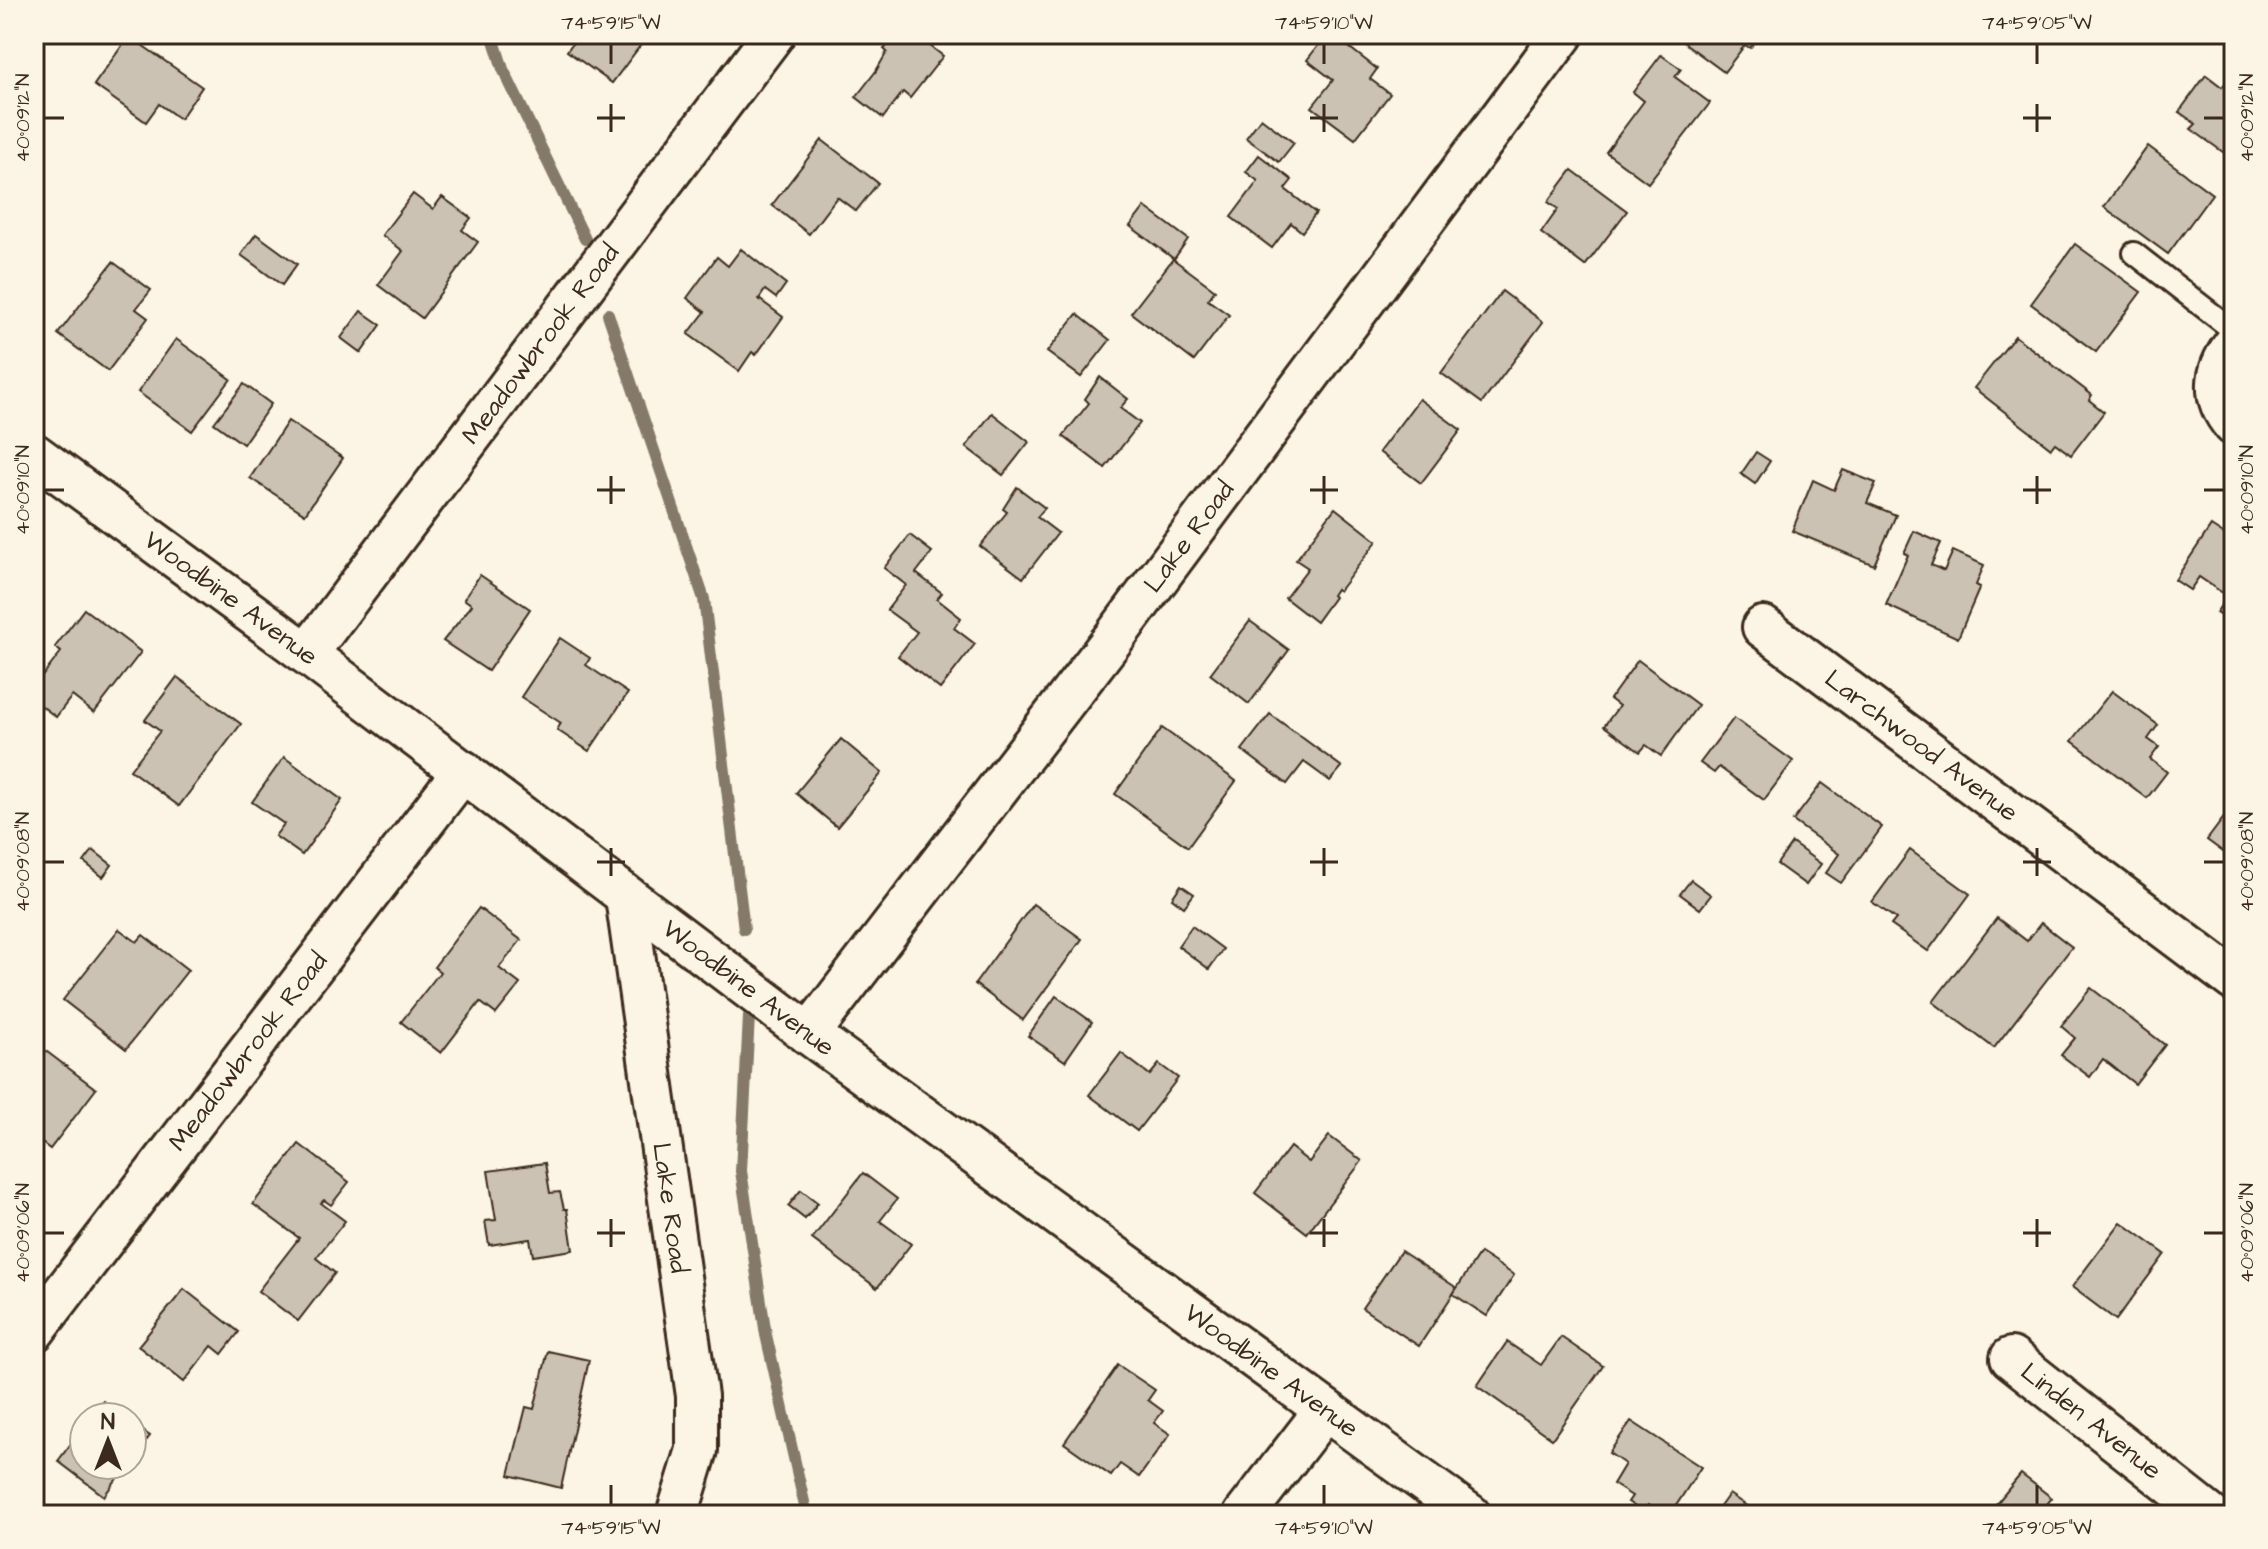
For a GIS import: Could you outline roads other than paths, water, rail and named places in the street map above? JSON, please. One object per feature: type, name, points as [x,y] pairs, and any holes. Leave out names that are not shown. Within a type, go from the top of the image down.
[{"type":"street","name":"Meadowbrook Road","points":[[307,654],[774,34]]},
{"type":"street","name":"Lake Road","points":[[809,1034],[1113,639],[1563,34]]},
{"type":"street","points":[[2226,409],[2222,361],[2234,345]]},
{"type":"street","name":"Woodbine Avenue","points":[[34,454],[307,654],[809,1034],[1470,1515]]},
{"type":"street","name":"Larchwood Avenue","points":[[1763,627],[2234,980]]},
{"type":"street","name":"Meadowbrook Road","points":[[34,1331],[463,771]]},
{"type":"street","name":"Lake Road","points":[[626,897],[697,1396],[697,1450],[677,1515]]},
{"type":"street","name":"Linden Avenue","points":[[2011,1358],[2210,1515]]},
{"type":"street","points":[[1244,1515],[1325,1410]]},
{"type":"lane","points":[[2134,253],[2234,331]]},
{"type":"waterway","points":[[492,34],[503,69],[585,239]]},
{"type":"waterway","points":[[608,314],[704,599],[744,929]]},
{"type":"waterway","points":[[749,1016],[741,1171],[766,1335],[807,1515]]}]
